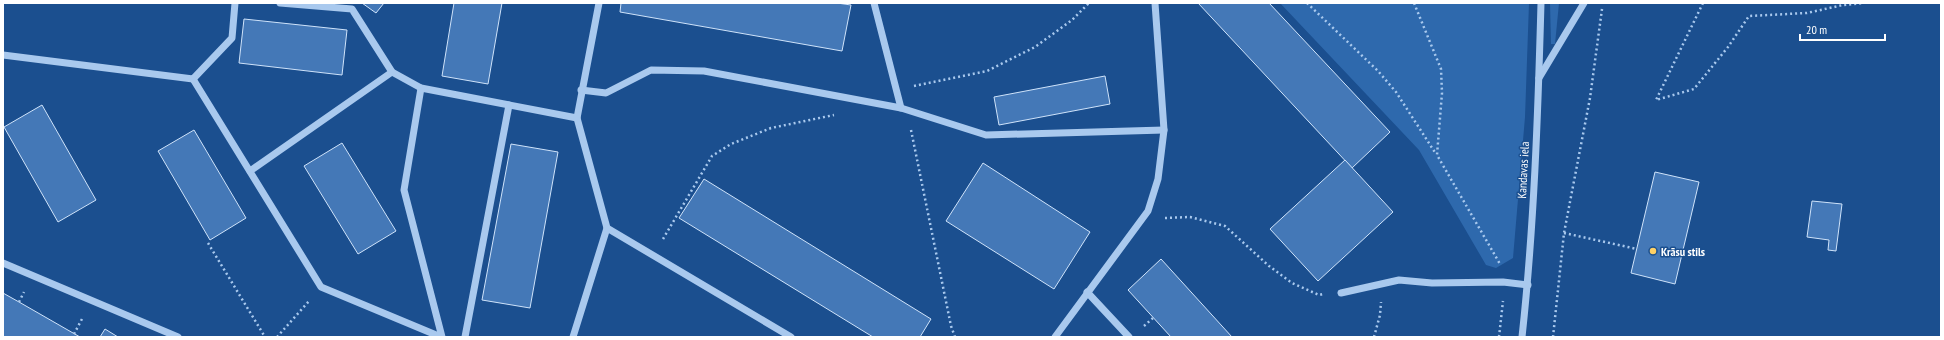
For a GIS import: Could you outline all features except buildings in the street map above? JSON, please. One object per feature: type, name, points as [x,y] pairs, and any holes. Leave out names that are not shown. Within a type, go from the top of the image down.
[{"type":"street","points":[[193,79],[232,38],[235,3]]},
{"type":"street","points":[[280,3],[352,8],[392,72],[422,88],[577,118]]},
{"type":"street","points":[[573,337],[608,228],[577,118],[599,3]]},
{"type":"street","points":[[874,3],[902,108]]},
{"type":"street","points":[[1055,337],[1148,211],[1158,179],[1164,130],[1155,3]]},
{"type":"street","name":"Kandavas iela","points":[[1522,337],[1528,285],[1539,78],[1541,3]]},
{"type":"street","points":[[1539,78],[1584,3]]},
{"type":"street","points":[[3,55],[193,79]]},
{"type":"street","points":[[582,90],[606,93],[651,70],[704,71],[902,108],[986,136],[1164,130]]},
{"type":"street","points":[[250,171],[392,72]]},
{"type":"street","points":[[193,79],[322,287],[442,337]]},
{"type":"street","points":[[422,88],[404,190],[442,337]]},
{"type":"street","points":[[465,337],[509,105]]},
{"type":"street","points":[[608,228],[791,337]]},
{"type":"street","points":[[3,263],[178,337]]},
{"type":"street","points":[[1341,293],[1399,280],[1432,283],[1503,282],[1528,285]]},
{"type":"street","points":[[1087,292],[1129,337]]},
{"type":"path","points":[[898,94],[913,86],[987,71],[1035,47],[1072,20],[1089,3]]},
{"type":"path","points":[[1307,3],[1378,72],[1396,92],[1437,155],[1500,263],[1503,282],[1503,308],[1499,337]]},
{"type":"path","points":[[1414,3],[1441,68],[1442,93],[1437,155]]},
{"type":"path","points":[[1553,337],[1564,233],[1590,98],[1603,3]]},
{"type":"path","points":[[1703,3],[1656,100],[1694,89],[1728,47],[1749,16],[1807,13],[1843,4],[1864,3]]},
{"type":"path","points":[[654,256],[712,156],[732,144],[770,128],[850,111],[860,100]]},
{"type":"path","points":[[913,142],[951,326],[955,337]]},
{"type":"path","points":[[1145,215],[1158,218],[1190,217],[1225,226],[1269,266],[1292,283],[1319,295],[1341,293]]},
{"type":"path","points":[[1564,233],[1637,249]]},
{"type":"path","points":[[208,243],[265,337]]},
{"type":"path","points":[[1374,337],[1380,315],[1381,284]]},
{"type":"path","points":[[277,337],[322,287]]},
{"type":"shaded area","points":[[1280,3],[1529,3],[1525,117],[1513,258],[1496,268],[1486,265],[1419,150]]},
{"type":"shaded area","points":[[1550,3],[1559,3],[1555,44],[1551,44]]},
{"type":"place","name":"Krāsu stils","points":[[1653,251]]}]
